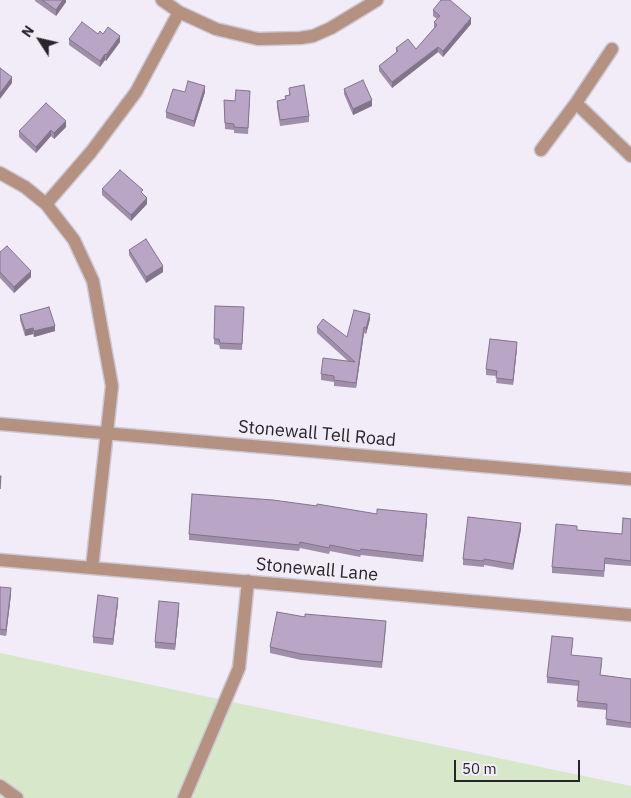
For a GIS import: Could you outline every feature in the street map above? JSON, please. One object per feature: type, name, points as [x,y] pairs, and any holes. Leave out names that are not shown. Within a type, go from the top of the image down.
[{"type":"street","points":[[162,0],[179,12],[216,29],[258,39],[313,36],[331,28],[377,0]]},
{"type":"street","points":[[46,204],[91,152],[136,92],[179,12]]},
{"type":"street","points":[[541,150],[576,103],[612,49]]},
{"type":"street","points":[[576,103],[631,156]]},
{"type":"street","points":[[0,173],[25,187],[46,204],[74,240],[93,281],[112,386],[92,568]]},
{"type":"street","name":"Stonewall Tell Road","points":[[0,424],[631,479]]},
{"type":"street","name":"Stonewall Lane","points":[[0,560],[631,615]]},
{"type":"street","points":[[184,798],[239,668],[248,582]]},
{"type":"street","points":[[0,786],[17,798]]},
{"type":"green space","points":[[0,653],[631,786],[631,798],[0,798]]},
{"type":"building","points":[[42,0],[63,0],[56,10]]},
{"type":"building","points":[[441,0],[450,0],[471,18],[443,51],[438,47],[392,82],[379,66],[398,51],[396,48],[408,39],[416,49],[437,25],[434,22],[440,16],[433,10]]},
{"type":"building","points":[[82,22],[98,34],[100,31],[103,34],[108,27],[120,36],[100,61],[69,39]]},
{"type":"building","points":[[0,68],[12,77],[0,93]]},
{"type":"building","points":[[363,80],[372,100],[353,109],[344,89]]},
{"type":"building","points":[[188,81],[205,86],[194,121],[166,112],[173,89],[185,92]]},
{"type":"building","points":[[304,85],[309,116],[280,120],[277,101],[286,99],[285,96],[290,95],[289,88]]},
{"type":"building","points":[[236,90],[250,91],[248,128],[234,127],[234,124],[225,123],[224,100],[235,101]]},
{"type":"building","points":[[46,103],[66,121],[54,133],[51,130],[36,147],[19,131]]},
{"type":"building","points":[[120,170],[143,190],[141,192],[147,198],[131,215],[102,189]]},
{"type":"building","points":[[146,239],[163,266],[146,277],[129,250]]},
{"type":"building","points":[[7,246],[31,271],[14,287],[0,272],[0,252]]},
{"type":"building","points":[[215,306],[244,307],[242,344],[220,343],[219,339],[214,339]]},
{"type":"building","points":[[49,307],[55,326],[34,331],[33,328],[25,330],[20,315]]},
{"type":"building","points":[[354,310],[370,314],[366,328],[364,327],[356,383],[334,380],[334,376],[321,374],[323,358],[355,362],[317,327],[323,319],[347,337]]},
{"type":"building","points":[[490,339],[517,342],[513,380],[496,378],[497,371],[486,369]]},
{"type":"building","points":[[192,494],[273,500],[317,506],[317,504],[377,514],[377,509],[427,514],[423,556],[361,549],[360,551],[330,545],[329,548],[300,542],[299,545],[189,534]]},
{"type":"building","points":[[468,517],[521,523],[513,564],[484,559],[484,561],[463,559]]},
{"type":"building","points":[[623,518],[631,519],[631,561],[605,558],[604,571],[552,567],[556,524],[577,526],[577,530],[622,534]]},
{"type":"building","points":[[0,587],[11,588],[6,630],[0,629]]},
{"type":"building","points":[[98,595],[118,598],[113,639],[93,637]]},
{"type":"building","points":[[159,601],[179,603],[175,644],[155,642]]},
{"type":"building","points":[[277,612],[305,617],[305,614],[386,621],[382,662],[301,654],[270,647]]},
{"type":"building","points":[[552,636],[573,638],[571,655],[602,658],[600,675],[631,679],[631,723],[606,719],[607,704],[577,701],[579,681],[547,677]]}]
